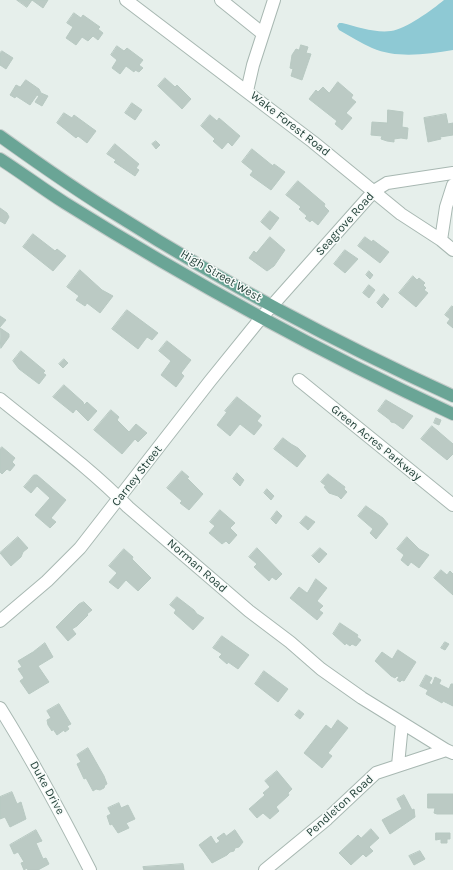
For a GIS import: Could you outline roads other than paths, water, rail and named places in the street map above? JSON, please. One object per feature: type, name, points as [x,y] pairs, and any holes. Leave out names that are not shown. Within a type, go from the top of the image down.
[{"type":"main road","name":"High Street West","points":[[0,136],[120,217],[196,262],[335,339],[453,396]]},
{"type":"main road","name":"High Street West","points":[[0,159],[64,202],[213,291],[261,318],[381,380],[453,414]]},
{"type":"street","name":"Wake Forest Road","points":[[126,0],[313,142],[401,214],[441,240],[453,250]]},
{"type":"street","points":[[221,0],[262,33]]},
{"type":"street","points":[[247,91],[262,33],[274,0]]},
{"type":"street","name":"Seagrove Road","points":[[261,318],[374,191],[387,183],[453,173]]},
{"type":"street","points":[[441,240],[446,207],[453,185]]},
{"type":"street","name":"Carney Street","points":[[0,621],[47,581],[80,548],[261,318]]},
{"type":"street","name":"Green Acres Parkway","points":[[299,380],[453,505]]},
{"type":"street","name":"Norman Road","points":[[0,400],[61,448],[249,611],[290,642],[321,669],[402,724],[449,751]]},
{"type":"street","name":"Duke Drive","points":[[0,708],[17,735],[60,812],[90,870]]},
{"type":"street","points":[[398,766],[402,724]]},
{"type":"street","name":"Pendleton Road","points":[[265,870],[327,819],[376,773],[449,751]]},
{"type":"water","points":[[444,0],[453,0],[453,50],[412,55],[392,54],[368,46],[339,30],[337,26],[339,23],[342,23],[373,30],[397,30],[426,14]]}]
